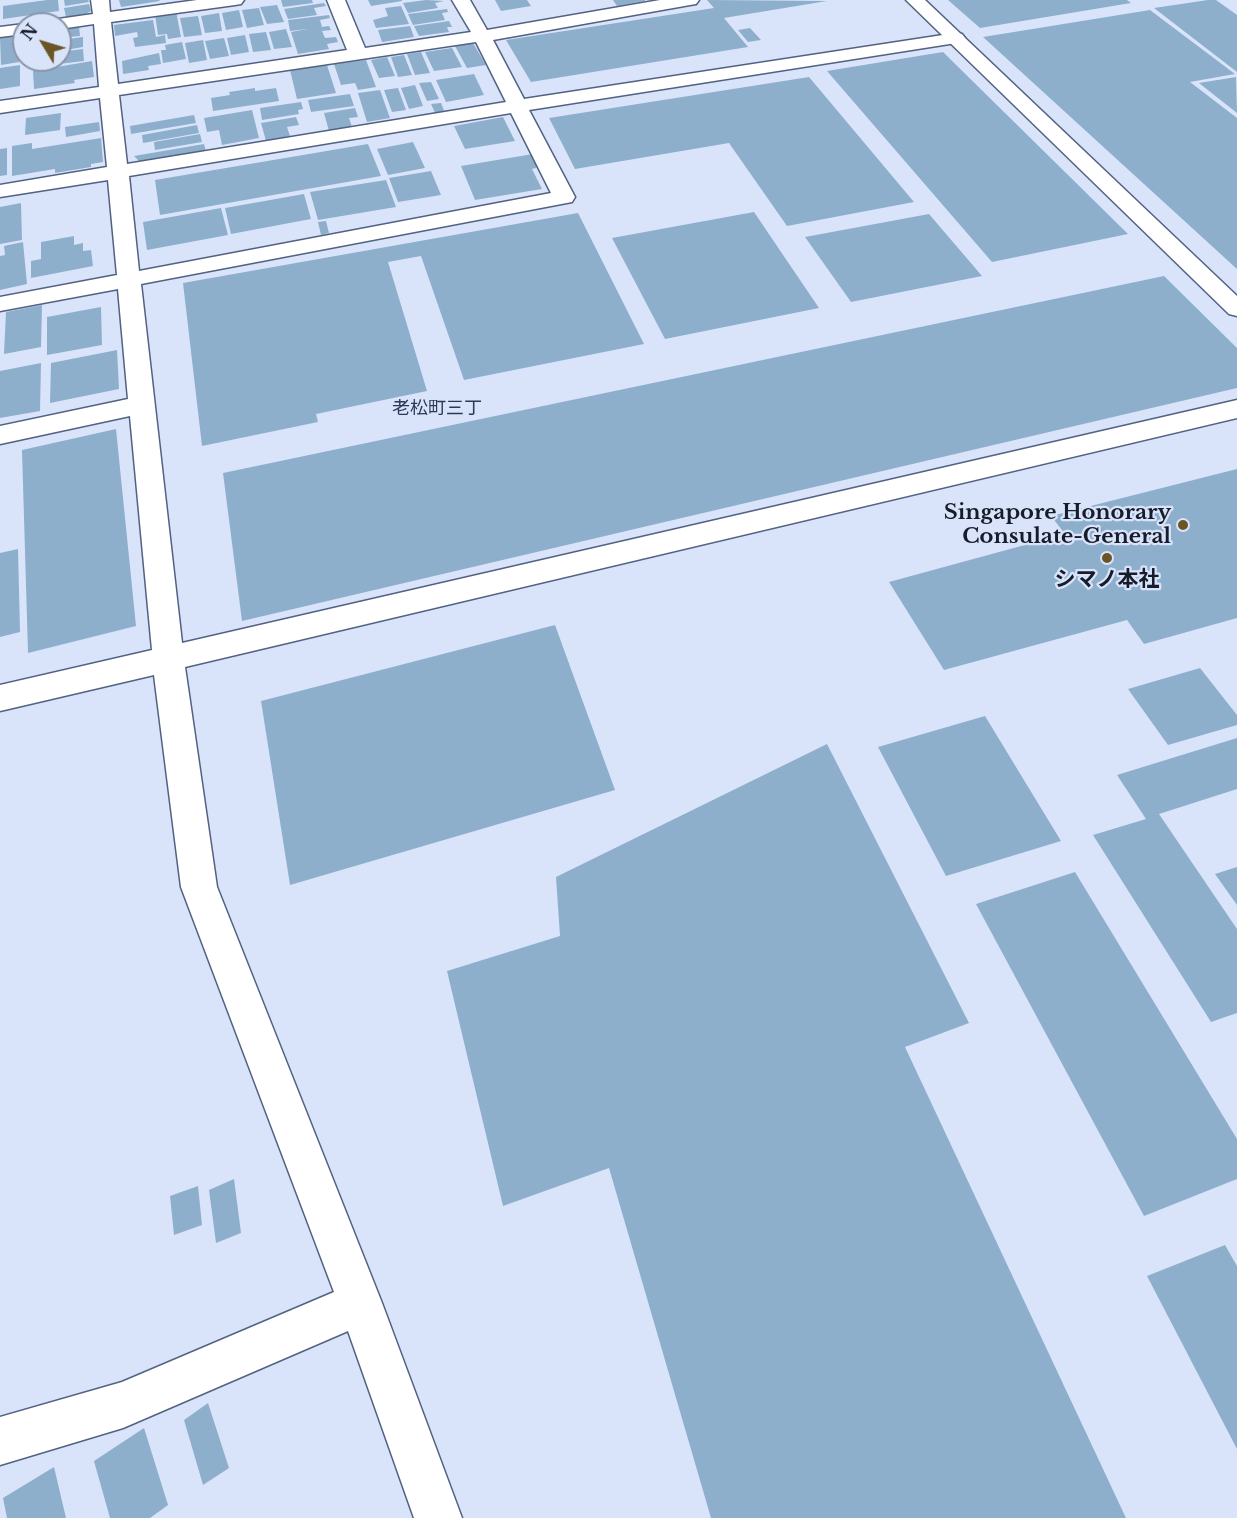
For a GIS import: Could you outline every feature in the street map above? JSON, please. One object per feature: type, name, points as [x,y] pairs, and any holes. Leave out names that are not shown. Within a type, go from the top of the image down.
[{"type":"street","points":[[72,19],[100,9],[236,0]]},
{"type":"street","points":[[336,0],[358,54]]},
{"type":"street","points":[[0,304],[564,197],[482,36],[461,0]]},
{"type":"street","points":[[0,107],[482,36],[690,0]]},
{"type":"street","points":[[915,0],[1237,309]]},
{"type":"street","points":[[100,9],[168,660],[199,887],[360,1303],[438,1518]]},
{"type":"street","points":[[0,191],[518,106],[956,38]]},
{"type":"street","points":[[0,435],[142,405]]},
{"type":"street","points":[[0,698],[1237,409]]},
{"type":"street","points":[[0,1442],[123,1404],[360,1303]]},
{"type":"building","points":[[58,0],[59,11],[12,12],[12,18],[3,19],[3,6]]},
{"type":"building","points":[[64,0],[88,0],[89,2],[65,6]]},
{"type":"building","points":[[119,0],[159,0],[160,1],[121,7]]},
{"type":"building","points":[[281,0],[312,0],[313,3],[283,7]]},
{"type":"building","points":[[368,0],[402,0],[402,1],[371,6]]},
{"type":"building","points":[[426,0],[444,1],[435,3],[438,8],[408,13],[403,3]]},
{"type":"building","points":[[495,0],[527,0],[531,6],[501,11]]},
{"type":"building","points":[[613,0],[645,0],[645,1],[617,6]]},
{"type":"building","points":[[707,0],[827,1],[724,18],[748,47],[531,82],[506,40],[714,8]]},
{"type":"building","points":[[948,0],[1127,0],[1131,3],[980,28]]},
{"type":"building","points":[[1216,0],[1237,15],[1237,72],[1154,8]]},
{"type":"building","points":[[324,3],[326,6],[314,8],[317,15],[288,19],[284,9]]},
{"type":"building","points":[[89,4],[91,11],[72,16],[72,12],[65,12],[64,8]]},
{"type":"building","points":[[277,5],[284,22],[267,24],[260,7]]},
{"type":"building","points":[[401,6],[409,24],[376,28],[373,20],[388,16],[385,8]]},
{"type":"building","points":[[259,8],[264,25],[247,28],[242,10]]},
{"type":"building","points":[[447,9],[448,12],[442,13],[445,20],[413,25],[408,14]]},
{"type":"building","points":[[239,10],[243,27],[226,30],[222,13]]},
{"type":"building","points":[[1150,10],[1235,74],[1190,82],[1237,118],[1237,269],[983,37]]},
{"type":"building","points":[[176,11],[181,37],[168,39],[167,34],[158,35],[155,14]]},
{"type":"building","points":[[219,13],[222,31],[205,33],[201,16]]},
{"type":"building","points":[[329,15],[330,18],[320,20],[322,27],[329,26],[331,30],[322,31],[325,38],[336,37],[338,42],[327,44],[329,49],[298,54],[291,32],[307,29],[290,31],[288,20]]},
{"type":"building","points":[[198,16],[202,35],[184,37],[180,18]]},
{"type":"building","points":[[153,20],[156,37],[165,35],[166,43],[135,47],[133,38],[138,37],[137,32],[115,36],[114,25]]},
{"type":"building","points":[[449,21],[452,27],[447,27],[449,32],[419,36],[414,26]]},
{"type":"building","points":[[79,26],[80,36],[72,37],[72,27]]},
{"type":"building","points":[[410,26],[414,37],[382,42],[378,30]]},
{"type":"building","points":[[750,28],[761,40],[748,42],[738,30]]},
{"type":"building","points":[[286,29],[292,47],[274,49],[269,32]]},
{"type":"building","points":[[266,32],[271,50],[253,52],[249,34]]},
{"type":"building","points":[[12,35],[12,63],[1,65],[0,37]]},
{"type":"building","points":[[245,35],[249,52],[231,55],[227,38]]},
{"type":"building","points":[[83,37],[83,47],[72,49],[72,38]]},
{"type":"building","points":[[224,38],[229,56],[210,59],[205,41]]},
{"type":"building","points":[[203,40],[207,60],[189,63],[185,43]]},
{"type":"building","points":[[182,42],[186,59],[163,63],[161,50],[166,50],[165,45]]},
{"type":"building","points":[[473,43],[486,65],[467,68],[455,46]]},
{"type":"building","points":[[452,48],[462,67],[434,71],[425,52]]},
{"type":"building","points":[[83,49],[84,61],[72,62],[72,50]]},
{"type":"building","points":[[421,52],[430,73],[415,75],[407,54]]},
{"type":"building","points":[[943,52],[1128,234],[992,262],[827,71]]},
{"type":"building","points":[[159,53],[161,64],[148,66],[149,70],[123,74],[122,61]]},
{"type":"building","points":[[404,55],[412,75],[398,77],[391,57]]},
{"type":"building","points":[[387,57],[395,76],[379,78],[371,60]]},
{"type":"building","points":[[366,60],[376,87],[358,90],[355,83],[341,85],[334,64]]},
{"type":"building","points":[[92,61],[94,77],[74,80],[75,83],[34,89],[33,72],[72,72],[72,64]]},
{"type":"building","points":[[327,65],[336,93],[297,99],[290,70]]},
{"type":"building","points":[[12,66],[12,72],[20,72],[20,86],[0,89],[0,68]]},
{"type":"building","points":[[474,74],[484,95],[446,102],[436,80]]},
{"type":"building","points":[[809,77],[914,202],[787,226],[729,143],[575,169],[549,118]]},
{"type":"building","points":[[1236,77],[1237,113],[1199,83]]},
{"type":"building","points":[[431,82],[439,99],[427,101],[419,83]]},
{"type":"building","points":[[415,85],[423,106],[409,109],[401,88]]},
{"type":"building","points":[[255,88],[255,91],[276,88],[279,101],[213,111],[211,98],[230,95],[229,92]]},
{"type":"building","points":[[398,88],[406,110],[392,112],[384,90]]},
{"type":"building","points":[[380,90],[390,118],[367,122],[358,93]]},
{"type":"building","points":[[350,94],[354,106],[311,112],[308,100]]},
{"type":"building","points":[[301,102],[303,109],[298,110],[299,114],[262,120],[260,108]]},
{"type":"building","points":[[441,103],[445,113],[436,115],[431,104]]},
{"type":"building","points":[[355,108],[358,117],[349,118],[352,127],[329,131],[324,113]]},
{"type":"building","points":[[252,110],[259,138],[222,145],[219,130],[207,132],[204,118]]},
{"type":"building","points":[[61,113],[60,130],[25,135],[26,118]]},
{"type":"building","points":[[194,115],[196,123],[131,134],[130,126]]},
{"type":"building","points":[[296,117],[299,125],[287,127],[290,136],[266,141],[261,123]]},
{"type":"building","points":[[503,117],[515,141],[465,149],[454,126]]},
{"type":"building","points":[[99,122],[100,131],[66,137],[65,127]]},
{"type":"building","points":[[197,125],[199,133],[143,143],[142,135]]},
{"type":"building","points":[[200,134],[202,142],[155,150],[154,142]]},
{"type":"building","points":[[101,138],[103,162],[91,164],[91,167],[55,173],[55,169],[12,176],[12,146],[32,143],[32,149]]},
{"type":"building","points":[[413,142],[425,168],[388,175],[377,149]]},
{"type":"building","points":[[204,144],[206,152],[142,164],[134,156]]},
{"type":"building","points":[[368,144],[381,176],[160,215],[155,180]]},
{"type":"building","points":[[7,148],[7,175],[0,176],[0,149]]},
{"type":"building","points":[[533,154],[539,167],[532,169],[542,189],[475,200],[461,166]]},
{"type":"building","points":[[431,171],[441,195],[398,202],[389,178]]},
{"type":"building","points":[[386,180],[396,207],[318,220],[310,192]]},
{"type":"building","points":[[304,194],[311,219],[231,234],[225,208]]},
{"type":"building","points":[[21,203],[22,240],[0,244],[0,207]]},
{"type":"building","points":[[221,208],[228,235],[147,250],[143,222]]},
{"type":"building","points":[[754,212],[819,308],[665,339],[612,238]]},
{"type":"building","points":[[578,213],[644,344],[464,380],[421,256],[388,262],[427,391],[316,414],[318,422],[202,446],[183,283]]},
{"type":"building","points":[[929,214],[982,276],[851,302],[805,237]]},
{"type":"building","points":[[326,221],[329,233],[321,235],[318,222]]},
{"type":"building","points":[[74,236],[74,245],[83,243],[83,251],[91,250],[93,266],[31,278],[31,261],[41,259],[41,242]]},
{"type":"building","points":[[23,242],[27,284],[0,290],[0,256],[5,255],[4,246]]},
{"type":"building","points":[[1164,276],[1237,348],[1237,388],[242,621],[223,473]]},
{"type":"building","points":[[42,305],[41,347],[4,354],[6,312]]},
{"type":"building","points":[[101,307],[102,345],[47,355],[47,317]]},
{"type":"building","points":[[117,350],[119,389],[50,403],[51,363]]},
{"type":"building","points":[[41,363],[40,411],[0,418],[0,371]]},
{"type":"building","points":[[116,429],[136,626],[28,653],[22,450]]},
{"type":"building","name":"シマノ本社","points":[[1237,469],[1237,618],[1144,644],[1127,620],[944,670],[889,582],[1065,534],[1051,516]]},
{"type":"building","points":[[18,549],[20,632],[0,637],[0,553]]},
{"type":"building","points":[[555,625],[615,790],[290,885],[261,701]]},
{"type":"building","points":[[1200,668],[1237,715],[1237,725],[1168,745],[1128,689]]},
{"type":"building","points":[[985,716],[1061,841],[946,876],[878,747]]},
{"type":"building","points":[[1237,738],[1237,789],[1159,814],[1237,929],[1237,1013],[1211,1022],[1093,835],[1146,819],[1117,775]]},
{"type":"building","points":[[827,744],[969,1023],[905,1047],[1126,1518],[711,1518],[609,1168],[503,1206],[447,971],[560,936],[556,877]]},
{"type":"building","points":[[1237,867],[1237,905],[1215,874]]},
{"type":"building","points":[[1075,872],[1237,1139],[1237,1179],[1144,1216],[976,904]]},
{"type":"building","points":[[234,1179],[241,1233],[216,1243],[209,1190]]},
{"type":"building","points":[[198,1186],[202,1225],[174,1235],[170,1196]]},
{"type":"building","points":[[1225,1245],[1237,1266],[1237,1449],[1147,1276]]},
{"type":"building","points":[[208,1403],[229,1468],[203,1485],[184,1420]]},
{"type":"building","points":[[144,1428],[168,1505],[150,1518],[110,1518],[94,1461]]},
{"type":"building","points":[[54,1467],[66,1518],[7,1518],[3,1498]]},
{"type":"place","name":"Singapore Honorary Consulate-General","points":[[1183,525]]},
{"type":"place","name":"シマノ本社","points":[[1107,558]]},
{"type":"district","name":"老松町三丁","points":[[437,409]]}]
